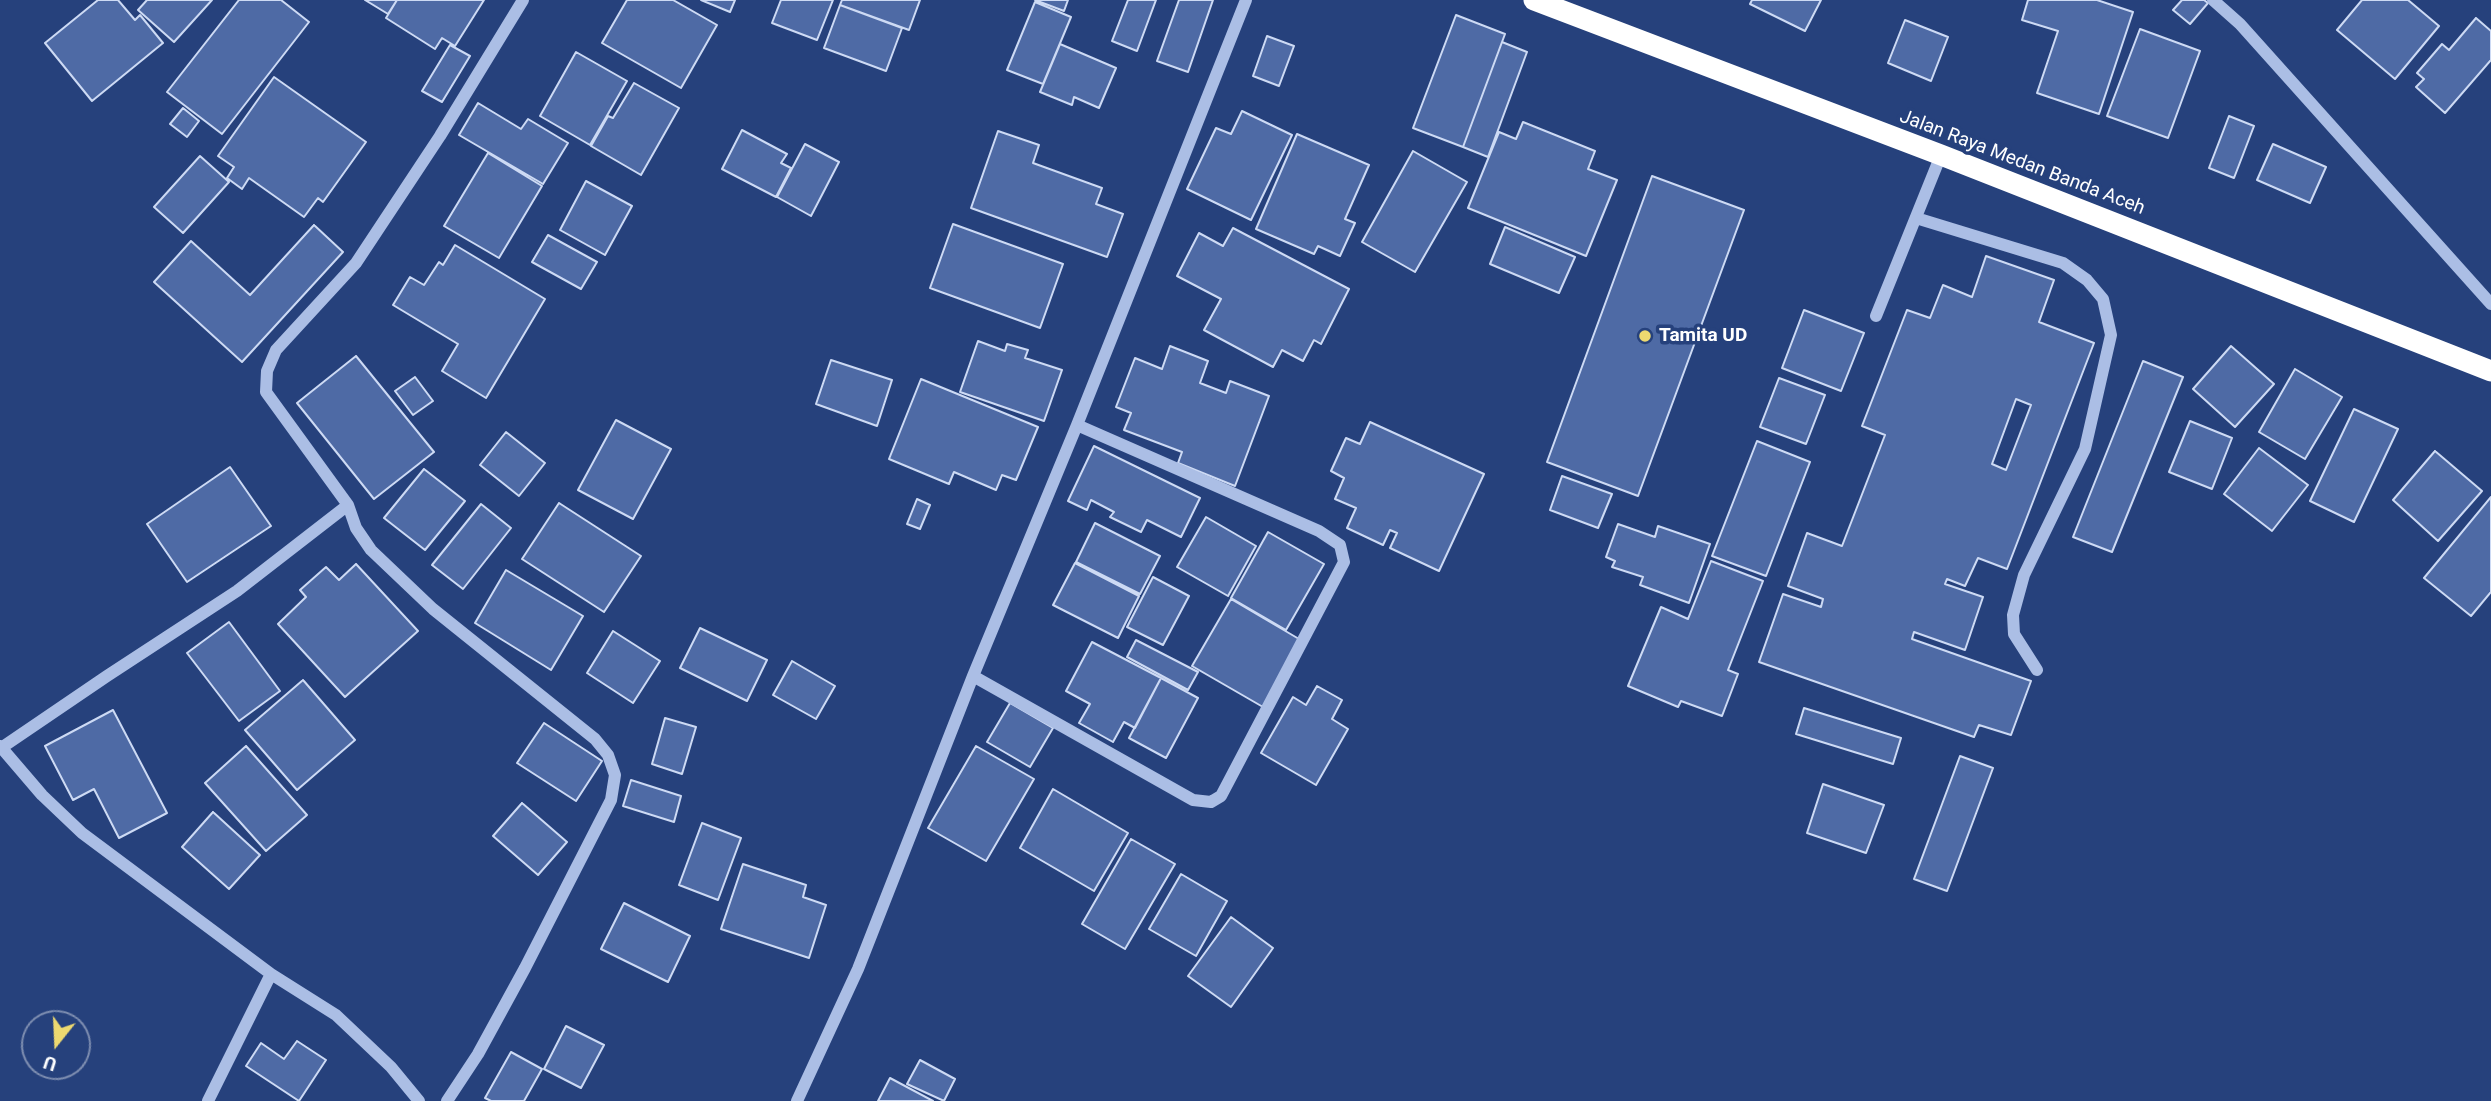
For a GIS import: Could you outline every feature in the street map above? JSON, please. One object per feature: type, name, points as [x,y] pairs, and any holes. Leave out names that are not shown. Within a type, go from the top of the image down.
[{"type":"highway","name":"Jalan Raya Medan Banda Aceh","points":[[1534,0],[1941,155],[2491,371]]},
{"type":"street","points":[[447,1101],[478,1054],[525,968],[611,800],[615,775],[608,755],[595,739],[433,609],[371,550],[356,528],[348,505],[267,392],[267,370],[276,350],[356,263],[440,136],[523,0]]},
{"type":"street","points":[[797,1101],[858,969],[973,676],[1077,425],[1246,0]]},
{"type":"street","points":[[2213,0],[2240,24],[2491,304]]},
{"type":"street","points":[[1876,316],[1941,155]]},
{"type":"street","points":[[1916,218],[2063,263],[2087,280],[2103,299],[2111,335],[2085,449],[2024,575],[2013,615],[2014,634],[2038,670]]},
{"type":"street","points":[[973,676],[1193,800],[1211,802],[1221,796],[1344,562],[1340,545],[1319,531],[1077,425]]},
{"type":"street","points":[[348,505],[237,591],[1,747],[42,795],[82,833],[271,974],[336,1015],[391,1067],[419,1101]]},
{"type":"street","points":[[208,1101],[271,974]]},
{"type":"building","points":[[98,0],[118,0],[135,20],[140,15],[163,43],[92,101],[45,43]]},
{"type":"building","points":[[147,0],[212,0],[174,42],[138,10]]},
{"type":"building","points":[[239,0],[281,0],[309,22],[222,134],[167,92]]},
{"type":"building","points":[[365,0],[397,0],[388,14]]},
{"type":"building","points":[[397,0],[484,0],[455,46],[442,38],[435,49],[386,18]]},
{"type":"building","points":[[627,0],[673,0],[717,25],[681,88],[602,43]]},
{"type":"building","points":[[701,0],[735,0],[730,12]]},
{"type":"building","points":[[781,0],[833,0],[817,40],[772,23]]},
{"type":"building","points":[[842,0],[920,0],[909,30],[840,5]]},
{"type":"building","points":[[1035,0],[1068,0],[1064,11]]},
{"type":"building","points":[[1128,0],[1156,0],[1137,51],[1112,41]]},
{"type":"building","points":[[1179,0],[1213,0],[1188,72],[1157,61]]},
{"type":"building","points":[[1752,0],[1821,0],[1805,31],[1750,4]]},
{"type":"building","points":[[2028,0],[2097,0],[2133,12],[2099,114],[2037,93],[2058,31],[2022,20]]},
{"type":"building","points":[[2182,0],[2204,0],[2208,3],[2190,24],[2173,10]]},
{"type":"building","points":[[2362,0],[2408,0],[2439,26],[2395,79],[2337,30]]},
{"type":"building","points":[[1035,2],[1071,17],[1043,84],[1007,70]]},
{"type":"building","points":[[840,5],[902,28],[886,71],[824,48]]},
{"type":"building","points":[[1456,15],[1505,34],[1463,147],[1413,128]]},
{"type":"building","points":[[2476,18],[2491,31],[2491,60],[2445,113],[2416,87],[2424,79],[2417,73],[2442,44],[2449,50]]},
{"type":"building","points":[[1905,20],[1948,37],[1931,81],[1888,63]]},
{"type":"building","points":[[2140,29],[2200,51],[2168,138],[2107,116]]},
{"type":"building","points":[[1267,36],[1294,46],[1279,86],[1253,76]]},
{"type":"building","points":[[1502,42],[1527,52],[1488,157],[1463,147]]},
{"type":"building","points":[[1060,44],[1116,68],[1099,108],[1074,97],[1072,105],[1040,92]]},
{"type":"building","points":[[450,45],[470,56],[442,102],[422,91]]},
{"type":"building","points":[[576,52],[627,81],[590,145],[540,116]]},
{"type":"building","points":[[274,77],[366,142],[323,202],[318,198],[304,217],[249,178],[242,189],[227,178],[234,167],[218,156]]},
{"type":"building","points":[[634,83],[679,108],[641,175],[591,146],[608,116],[613,118]]},
{"type":"building","points":[[478,103],[521,129],[528,119],[568,143],[543,184],[459,135]]},
{"type":"building","points":[[183,108],[199,121],[187,137],[170,124]]},
{"type":"building","points":[[1242,111],[1292,135],[1251,220],[1187,189],[1216,128],[1231,134]]},
{"type":"building","points":[[2229,116],[2254,126],[2234,178],[2209,168]]},
{"type":"building","points":[[1523,122],[1595,151],[1588,169],[1617,180],[1586,256],[1468,208],[1499,132],[1516,139]]},
{"type":"building","points":[[742,130],[787,154],[781,163],[791,168],[776,197],[722,169]]},
{"type":"building","points":[[998,131],[1039,145],[1033,163],[1102,188],[1096,204],[1123,214],[1107,257],[971,208]]},
{"type":"building","points":[[1297,134],[1369,165],[1345,219],[1355,223],[1340,256],[1318,246],[1314,254],[1256,229]]},
{"type":"building","points":[[805,144],[839,162],[811,216],[777,197]]},
{"type":"building","points":[[2273,144],[2326,167],[2310,203],[2257,180]]},
{"type":"building","points":[[1413,151],[1467,182],[1415,272],[1362,242]]},
{"type":"building","points":[[488,153],[542,186],[499,258],[444,226]]},
{"type":"building","points":[[200,156],[229,182],[183,233],[154,207]]},
{"type":"building","name":"Tamita UD","points":[[1652,176],[1744,210],[1638,496],[1547,462]]},
{"type":"building","points":[[586,181],[632,206],[605,255],[560,230]]},
{"type":"building","points":[[953,224],[1063,264],[1040,328],[930,288]]},
{"type":"building","points":[[314,225],[343,252],[242,362],[154,282],[191,241],[250,295]]},
{"type":"building","points":[[1505,227],[1575,257],[1559,293],[1490,264]]},
{"type":"building","points":[[1233,228],[1349,289],[1321,344],[1314,340],[1303,361],[1282,350],[1273,367],[1204,330],[1221,299],[1177,276],[1199,233],[1223,246]]},
{"type":"building","points":[[548,235],[597,262],[581,289],[532,262]]},
{"type":"building","points":[[455,245],[545,299],[486,398],[442,371],[458,344],[393,305],[410,277],[424,285],[439,262],[443,265]]},
{"type":"building","points":[[1986,256],[2054,280],[2039,322],[2094,343],[2007,569],[1978,558],[1965,586],[1947,579],[1945,584],[1983,597],[1965,650],[1914,632],[1912,639],[2031,681],[2011,735],[1979,725],[1974,737],[1759,662],[1783,594],[1821,607],[1823,599],[1788,586],[1807,533],[1842,546],[1885,435],[1862,426],[1907,310],[1930,318],[1943,285],[1972,297]],"holes":[[[2016,399],[2031,405],[2006,470],[1992,464]]]},
{"type":"building","points":[[1804,310],[1864,333],[1841,391],[1782,368]]},
{"type":"building","points":[[978,341],[1005,351],[1007,344],[1028,350],[1025,358],[1062,370],[1044,421],[960,392]]},
{"type":"building","points":[[1170,346],[1208,361],[1200,383],[1226,393],[1230,381],[1269,396],[1235,486],[1178,463],[1182,452],[1124,430],[1131,413],[1116,407],[1135,358],[1162,369]]},
{"type":"building","points":[[2231,346],[2274,384],[2235,427],[2193,389]]},
{"type":"building","points":[[356,356],[434,452],[374,499],[297,403]]},
{"type":"building","points":[[831,360],[892,380],[877,426],[816,404]]},
{"type":"building","points":[[2143,361],[2183,377],[2112,552],[2073,537]]},
{"type":"building","points":[[2295,369],[2342,397],[2305,459],[2259,432]]},
{"type":"building","points":[[415,377],[433,401],[413,415],[395,391]]},
{"type":"building","points":[[1779,378],[1825,395],[1806,444],[1760,427]]},
{"type":"building","points":[[921,379],[1038,427],[1016,480],[1002,475],[996,490],[954,472],[949,484],[889,459]]},
{"type":"building","points":[[2354,409],[2398,429],[2354,522],[2310,501]]},
{"type":"building","points":[[616,420],[671,449],[633,519],[578,490]]},
{"type":"building","points":[[2190,421],[2232,438],[2212,489],[2169,472]]},
{"type":"building","points":[[1370,422],[1484,474],[1439,571],[1390,548],[1397,533],[1390,530],[1383,545],[1347,528],[1356,508],[1335,499],[1344,478],[1331,471],[1346,438],[1360,444]]},
{"type":"building","points":[[506,432],[545,463],[519,496],[480,465]]},
{"type":"building","points":[[1757,441],[1810,462],[1766,576],[1712,556]]},
{"type":"building","points":[[1094,446],[1200,498],[1181,537],[1147,520],[1141,532],[1110,517],[1114,512],[1091,500],[1087,510],[1068,501]]},
{"type":"building","points":[[2259,448],[2308,485],[2272,531],[2224,494]]},
{"type":"building","points":[[2435,451],[2482,491],[2438,541],[2393,500]]},
{"type":"building","points":[[230,467],[271,526],[187,582],[147,524]]},
{"type":"building","points":[[424,469],[465,501],[425,550],[384,518]]},
{"type":"building","points":[[1562,476],[1612,494],[1598,528],[1550,510]]},
{"type":"building","points":[[2491,497],[2491,592],[2471,616],[2424,578]]},
{"type":"building","points":[[917,499],[930,505],[920,529],[907,524]]},
{"type":"building","points":[[559,503],[641,556],[604,612],[522,559]]},
{"type":"building","points":[[481,504],[511,528],[463,589],[432,565]]},
{"type":"building","points":[[1206,517],[1256,546],[1228,596],[1177,567]]},
{"type":"building","points":[[1095,523],[1160,556],[1140,594],[1076,562]]},
{"type":"building","points":[[1618,524],[1655,537],[1658,526],[1710,544],[1689,603],[1640,585],[1643,577],[1612,567],[1615,561],[1606,557]]},
{"type":"building","points":[[1268,532],[1324,564],[1286,630],[1231,598]]},
{"type":"building","points":[[1711,561],[1763,581],[1728,670],[1738,674],[1722,716],[1681,701],[1678,707],[1628,686],[1661,607],[1688,619]]},
{"type":"building","points":[[1075,563],[1139,596],[1118,638],[1053,605]]},
{"type":"building","points":[[356,564],[418,631],[345,697],[278,624],[306,597],[300,590],[326,567],[339,580]]},
{"type":"building","points":[[506,570],[583,616],[551,670],[475,623]]},
{"type":"building","points":[[1153,577],[1189,596],[1163,645],[1127,627]]},
{"type":"building","points":[[1231,599],[1299,639],[1263,707],[1192,666]]},
{"type":"building","points":[[229,622],[280,691],[239,721],[187,653]]},
{"type":"building","points":[[700,628],[767,660],[747,701],[680,668]]},
{"type":"building","points":[[613,631],[660,661],[633,703],[587,673]]},
{"type":"building","points":[[1136,640],[1198,672],[1188,690],[1127,657]]},
{"type":"building","points":[[1092,642],[1161,678],[1135,728],[1124,722],[1113,742],[1079,723],[1090,704],[1066,691]]},
{"type":"building","points":[[792,661],[835,686],[816,719],[773,695]]},
{"type":"building","points":[[1161,678],[1198,698],[1166,758],[1129,738]]},
{"type":"building","points":[[303,680],[355,740],[297,790],[245,730]]},
{"type":"building","points":[[1317,686],[1342,700],[1332,719],[1348,729],[1316,785],[1261,753],[1293,697],[1306,705]]},
{"type":"building","points":[[1010,703],[1053,728],[1030,767],[987,742]]},
{"type":"building","points":[[1804,708],[1901,738],[1893,764],[1796,734]]},
{"type":"building","points":[[113,710],[167,813],[119,838],[94,789],[73,800],[45,746]]},
{"type":"building","points":[[665,718],[696,727],[682,774],[652,764]]},
{"type":"building","points":[[544,723],[602,761],[576,801],[517,763]]},
{"type":"building","points":[[246,746],[307,815],[266,851],[205,783]]},
{"type":"building","points":[[976,746],[1034,779],[986,861],[928,828]]},
{"type":"building","points":[[1960,756],[1993,768],[1947,891],[1914,879]]},
{"type":"building","points":[[631,780],[681,796],[674,822],[623,806]]},
{"type":"building","points":[[1823,784],[1884,805],[1866,853],[1807,833]]},
{"type":"building","points":[[1053,789],[1128,833],[1094,891],[1020,848]]},
{"type":"building","points":[[522,803],[567,842],[538,875],[493,836]]},
{"type":"building","points":[[213,812],[260,855],[229,889],[182,847]]},
{"type":"building","points":[[702,823],[741,838],[718,900],[679,885]]},
{"type":"building","points":[[1131,839],[1175,864],[1125,949],[1082,924]]},
{"type":"building","points":[[743,864],[806,885],[803,897],[826,905],[809,958],[721,929]]},
{"type":"building","points":[[1181,874],[1227,901],[1196,956],[1149,929]]},
{"type":"building","points":[[624,903],[690,936],[668,982],[601,949]]},
{"type":"building","points":[[1231,917],[1273,948],[1231,1007],[1188,976]]},
{"type":"building","points":[[566,1026],[604,1045],[581,1088],[544,1069]]},
{"type":"building","points":[[297,1041],[326,1060],[299,1101],[246,1066],[261,1043],[284,1059]]},
{"type":"building","points":[[511,1052],[542,1069],[524,1101],[491,1101],[485,1098]]},
{"type":"building","points":[[920,1060],[955,1079],[944,1101],[907,1084]]},
{"type":"building","points":[[890,1078],[933,1101],[878,1101]]},
{"type":"place","name":"Tamita UD","points":[[1645,336]]}]
